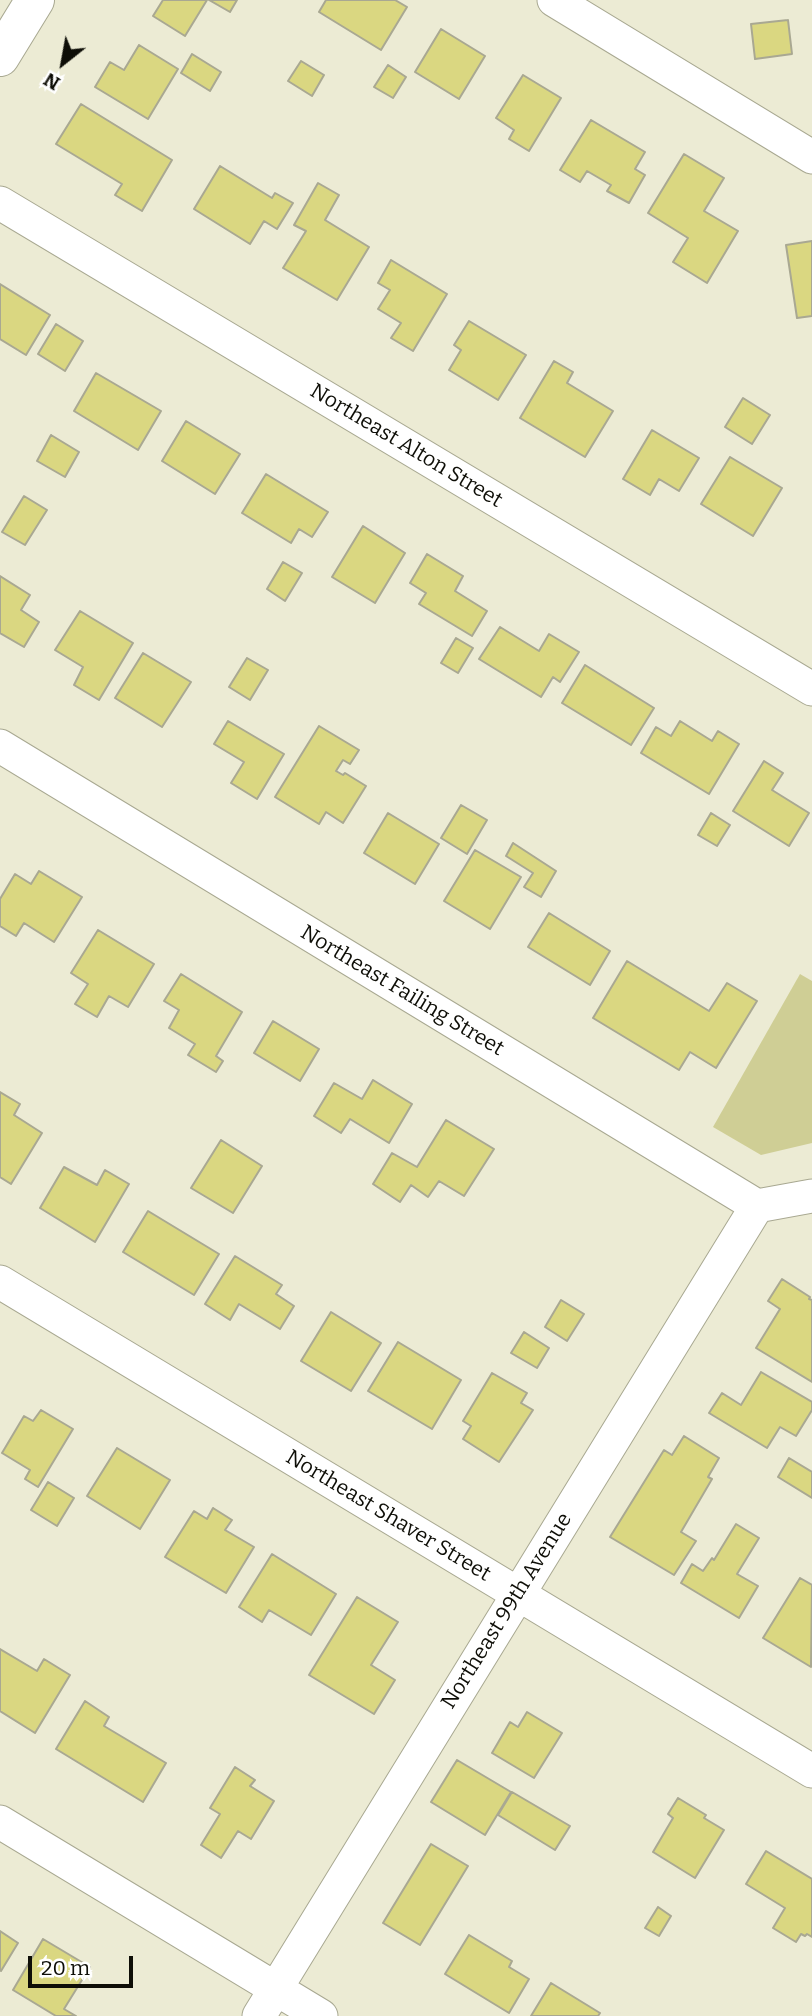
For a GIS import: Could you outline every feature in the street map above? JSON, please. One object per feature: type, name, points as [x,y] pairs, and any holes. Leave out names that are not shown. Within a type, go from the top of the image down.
[{"type":"main road","points":[[0,57],[35,0]]},
{"type":"street","points":[[554,0],[812,157]]},
{"type":"street","name":"Northeast Alton Street","points":[[0,203],[812,690]]},
{"type":"street","name":"Northeast Failing Street","points":[[0,746],[757,1206]]},
{"type":"street","points":[[757,1206],[812,1196]]},
{"type":"street","name":"Northeast 99th Avenue","points":[[267,2002],[757,1206]]},
{"type":"street","name":"Northeast Shaver Street","points":[[0,1282],[812,1771]]},
{"type":"street","points":[[0,1822],[267,2002],[321,2016]]},
{"type":"shaded area","points":[[800,974],[812,981],[812,1143],[761,1155],[713,1127]]},
{"type":"building","points":[[163,0],[207,0],[185,36],[153,16]]},
{"type":"building","points":[[209,0],[237,0],[230,12]]},
{"type":"building","points":[[326,0],[395,0],[407,7],[381,50],[319,12]]},
{"type":"building","points":[[788,20],[792,54],[755,59],[751,24]]},
{"type":"building","points":[[441,29],[485,56],[459,99],[415,72]]},
{"type":"building","points":[[139,45],[178,69],[148,119],[95,87],[110,62],[124,70]]},
{"type":"building","points":[[192,54],[221,72],[210,91],[181,73]]},
{"type":"building","points":[[301,61],[324,75],[312,96],[288,81]]},
{"type":"building","points":[[388,65],[406,77],[393,98],[374,87]]},
{"type":"building","points":[[523,75],[561,98],[529,151],[509,139],[514,130],[496,118]]},
{"type":"building","points":[[81,104],[172,160],[142,211],[115,195],[122,184],[56,144]]},
{"type":"building","points":[[591,120],[645,152],[635,169],[645,175],[629,203],[607,191],[611,185],[587,171],[580,182],[560,170]]},
{"type":"building","points":[[684,154],[724,178],[704,211],[738,231],[707,283],[673,262],[688,238],[648,213]]},
{"type":"building","points":[[220,166],[272,198],[275,193],[293,203],[277,229],[264,221],[250,244],[194,209]]},
{"type":"building","points":[[318,183],[339,195],[325,220],[369,247],[337,300],[283,268],[306,231],[294,225]]},
{"type":"building","points":[[812,241],[812,316],[797,318],[786,245]]},
{"type":"building","points":[[391,260],[447,294],[413,351],[391,338],[401,323],[378,309],[390,290],[378,283]]},
{"type":"building","points":[[0,284],[50,315],[26,355],[0,339]]},
{"type":"building","points":[[469,321],[526,355],[498,400],[449,370],[461,350],[454,345]]},
{"type":"building","points":[[56,324],[83,341],[65,371],[38,354]]},
{"type":"building","points":[[554,361],[573,372],[567,383],[613,411],[585,457],[520,418]]},
{"type":"building","points":[[96,373],[161,411],[138,450],[74,411]]},
{"type":"building","points":[[743,398],[770,415],[752,444],[725,427]]},
{"type":"building","points":[[186,421],[240,454],[215,494],[162,461]]},
{"type":"building","points":[[652,430],[699,458],[679,491],[659,479],[650,495],[623,479]]},
{"type":"building","points":[[51,435],[79,452],[65,477],[37,461]]},
{"type":"building","points":[[730,457],[782,488],[753,536],[701,504]]},
{"type":"building","points":[[266,474],[328,512],[312,537],[299,529],[291,543],[242,513]]},
{"type":"building","points":[[24,496],[47,510],[25,545],[2,532]]},
{"type":"building","points":[[363,526],[405,553],[375,603],[332,577]]},
{"type":"building","points":[[427,554],[463,576],[455,591],[487,611],[472,636],[419,604],[426,593],[410,583]]},
{"type":"building","points":[[283,562],[302,573],[285,601],[267,589]]},
{"type":"building","points":[[0,576],[30,595],[21,610],[39,622],[24,647],[0,633]]},
{"type":"building","points":[[80,611],[133,643],[99,700],[74,685],[83,667],[55,650]]},
{"type":"building","points":[[500,627],[539,651],[549,634],[579,652],[560,682],[553,677],[541,697],[479,659]]},
{"type":"building","points":[[456,638],[473,648],[458,673],[441,663]]},
{"type":"building","points":[[143,653],[191,682],[162,727],[115,698]]},
{"type":"building","points":[[247,658],[268,670],[250,700],[229,687]]},
{"type":"building","points":[[585,665],[654,708],[631,745],[562,703]]},
{"type":"building","points":[[228,721],[284,754],[257,799],[231,783],[244,762],[214,744]]},
{"type":"building","points":[[680,721],[712,741],[718,731],[739,744],[709,794],[641,753],[656,727],[671,736]]},
{"type":"building","points":[[319,726],[359,750],[350,764],[343,760],[336,771],[343,775],[345,773],[366,786],[343,823],[326,812],[319,824],[275,797]]},
{"type":"building","points":[[764,761],[783,773],[772,790],[809,813],[789,846],[733,811]]},
{"type":"building","points":[[461,805],[487,820],[467,854],[441,838]]},
{"type":"building","points":[[388,813],[439,844],[415,884],[364,853]]},
{"type":"building","points":[[711,813],[730,825],[717,846],[698,835]]},
{"type":"building","points":[[513,843],[556,871],[541,897],[524,887],[533,873],[506,856]]},
{"type":"building","points":[[475,850],[521,877],[490,929],[444,901]]},
{"type":"building","points":[[39,871],[82,897],[54,942],[24,923],[16,936],[0,926],[0,899],[15,874],[31,884]]},
{"type":"building","points":[[549,913],[610,951],[590,985],[528,947]]},
{"type":"building","points":[[98,930],[154,964],[128,1007],[109,996],[97,1017],[75,1004],[88,984],[71,973]]},
{"type":"building","points":[[627,961],[709,1011],[727,983],[757,1001],[716,1068],[690,1052],[679,1070],[593,1018]]},
{"type":"building","points":[[181,974],[242,1012],[216,1056],[223,1061],[216,1072],[188,1055],[195,1044],[169,1028],[179,1010],[164,1001]]},
{"type":"building","points":[[273,1021],[319,1049],[300,1081],[254,1053]]},
{"type":"building","points":[[373,1080],[412,1104],[389,1143],[350,1119],[341,1133],[314,1116],[334,1083],[362,1099]]},
{"type":"building","points":[[0,1092],[20,1104],[14,1115],[42,1133],[11,1184],[0,1177]]},
{"type":"building","points":[[446,1120],[494,1149],[464,1196],[439,1181],[428,1197],[411,1185],[400,1202],[373,1184],[392,1153],[417,1167]]},
{"type":"building","points":[[221,1140],[262,1166],[233,1213],[191,1188]]},
{"type":"building","points":[[64,1167],[97,1185],[105,1170],[129,1184],[95,1242],[40,1208]]},
{"type":"building","points":[[148,1211],[219,1254],[194,1295],[123,1252]]},
{"type":"building","points":[[235,1256],[282,1285],[276,1294],[294,1306],[280,1329],[239,1304],[230,1320],[205,1304]]},
{"type":"building","points":[[782,1279],[812,1300],[812,1382],[756,1348],[780,1309],[768,1301]]},
{"type":"building","points":[[561,1300],[584,1314],[567,1341],[545,1327]]},
{"type":"building","points":[[331,1312],[381,1343],[351,1391],[301,1361]]},
{"type":"building","points":[[524,1332],[549,1348],[537,1368],[511,1353]]},
{"type":"building","points":[[398,1342],[461,1380],[432,1429],[368,1391]]},
{"type":"building","points":[[761,1372],[812,1402],[812,1410],[796,1436],[780,1427],[767,1448],[709,1413],[722,1393],[741,1405]]},
{"type":"building","points":[[492,1373],[527,1393],[521,1403],[533,1410],[499,1462],[463,1439],[471,1426],[463,1421]]},
{"type":"building","points":[[41,1410],[73,1429],[38,1487],[25,1479],[30,1470],[2,1453],[24,1416],[33,1421]]},
{"type":"building","points":[[684,1436],[719,1458],[708,1477],[712,1479],[681,1532],[696,1541],[674,1575],[610,1537],[664,1450],[672,1455]]},
{"type":"building","points":[[117,1448],[170,1480],[140,1529],[87,1496]]},
{"type":"building","points":[[789,1458],[812,1472],[812,1498],[778,1477]]},
{"type":"building","points":[[48,1482],[74,1498],[57,1526],[31,1510]]},
{"type":"building","points":[[213,1508],[232,1520],[225,1530],[254,1547],[226,1593],[165,1557],[194,1511],[207,1519]]},
{"type":"building","points":[[736,1524],[759,1538],[737,1574],[758,1586],[739,1618],[681,1583],[692,1564],[703,1571],[712,1558],[714,1560]]},
{"type":"building","points":[[272,1554],[336,1594],[311,1635],[269,1610],[262,1622],[239,1607]]},
{"type":"building","points":[[800,1578],[812,1585],[811,1667],[763,1638]]},
{"type":"building","points":[[357,1597],[398,1622],[371,1665],[395,1680],[374,1714],[309,1675]]},
{"type":"building","points":[[0,1649],[37,1671],[44,1659],[70,1675],[35,1733],[0,1711]]},
{"type":"building","points":[[85,1701],[109,1717],[104,1726],[166,1763],[143,1802],[56,1749]]},
{"type":"building","points":[[527,1712],[562,1733],[534,1778],[492,1753],[510,1722],[518,1727]]},
{"type":"building","points":[[457,1760],[511,1792],[485,1835],[431,1802]]},
{"type":"building","points":[[235,1767],[255,1780],[250,1786],[274,1801],[251,1839],[238,1831],[221,1858],[201,1845],[220,1814],[210,1808]]},
{"type":"building","points":[[512,1792],[570,1826],[555,1850],[498,1815]]},
{"type":"building","points":[[678,1798],[724,1830],[695,1878],[653,1852],[673,1818],[668,1814]]},
{"type":"building","points":[[431,1844],[468,1866],[420,1945],[383,1923]]},
{"type":"building","points":[[766,1851],[812,1879],[812,1937],[801,1934],[796,1942],[773,1928],[785,1908],[746,1884]]},
{"type":"building","points":[[658,1907],[671,1916],[659,1936],[645,1928]]},
{"type":"building","points":[[0,1931],[18,1943],[1,1971],[0,1970]]},
{"type":"building","points":[[469,1935],[512,1961],[509,1967],[529,1979],[509,2013],[445,1974]]},
{"type":"building","points":[[43,1939],[90,1967],[64,2009],[76,2016],[56,2016],[13,1990]]},
{"type":"building","points":[[551,1983],[600,2013],[598,2016],[531,2016]]}]
